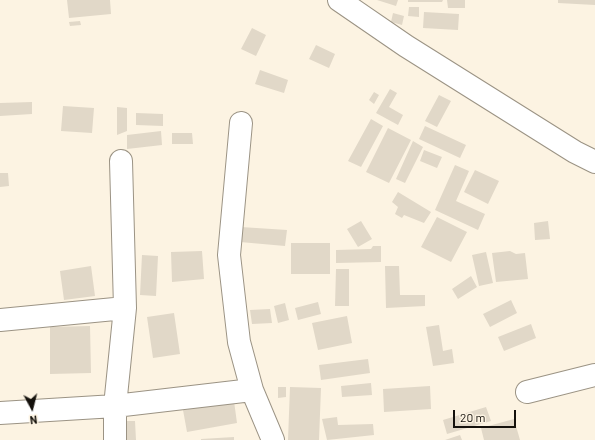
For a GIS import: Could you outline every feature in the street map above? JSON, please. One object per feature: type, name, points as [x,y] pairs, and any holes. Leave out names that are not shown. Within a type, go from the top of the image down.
[{"type":"street","points":[[339,0],[412,50],[575,152],[595,162]]},
{"type":"street","points":[[241,123],[229,255],[239,342],[252,390],[273,440]]},
{"type":"street","points":[[115,440],[114,406],[125,308],[121,161]]},
{"type":"street","points":[[0,320],[125,308]]},
{"type":"street","points":[[527,392],[595,375]]},
{"type":"street","points":[[0,413],[114,406],[252,390]]},
{"type":"building","points":[[67,0],[110,0],[111,14],[69,18]]},
{"type":"building","points":[[377,0],[398,0],[396,6]]},
{"type":"building","points":[[408,0],[443,0],[442,2],[408,2]]},
{"type":"building","points":[[447,0],[465,0],[465,8],[448,8]]},
{"type":"building","points":[[558,0],[595,0],[595,5],[558,3]]},
{"type":"building","points":[[409,7],[419,7],[419,17],[408,16]]},
{"type":"building","points":[[424,12],[459,14],[458,30],[423,28]]},
{"type":"building","points":[[393,13],[404,16],[402,25],[391,22]]},
{"type":"building","points":[[80,21],[81,25],[70,26],[69,22]]},
{"type":"building","points":[[252,28],[266,35],[256,56],[241,49]]},
{"type":"building","points":[[316,45],[335,54],[329,68],[309,59]]},
{"type":"building","points":[[260,70],[288,80],[284,93],[255,84]]},
{"type":"building","points":[[390,89],[397,93],[389,107],[403,115],[398,125],[376,113]]},
{"type":"building","points":[[374,92],[379,95],[374,104],[369,100]]},
{"type":"building","points":[[439,95],[451,101],[437,127],[425,121]]},
{"type":"building","points":[[32,102],[32,114],[0,116],[0,103]]},
{"type":"building","points":[[63,106],[94,108],[92,133],[61,131]]},
{"type":"building","points":[[117,107],[127,108],[127,131],[117,135]]},
{"type":"building","points":[[136,113],[163,114],[163,126],[136,125]]},
{"type":"building","points":[[371,119],[383,126],[361,167],[348,161]]},
{"type":"building","points":[[425,126],[466,145],[460,158],[419,139]]},
{"type":"building","points":[[388,128],[411,140],[389,183],[366,172]]},
{"type":"building","points":[[161,131],[162,145],[127,149],[127,135]]},
{"type":"building","points":[[172,133],[192,133],[193,144],[172,144]]},
{"type":"building","points":[[413,141],[423,147],[405,183],[396,179]]},
{"type":"building","points":[[424,150],[442,157],[437,168],[420,161]]},
{"type":"building","points":[[455,165],[469,171],[456,201],[485,214],[478,230],[435,210]]},
{"type":"building","points":[[475,170],[499,181],[488,204],[464,192]]},
{"type":"building","points":[[0,173],[8,173],[9,186],[0,187]]},
{"type":"building","points":[[398,192],[431,212],[424,223],[404,215],[402,218],[395,214],[398,207],[392,202]]},
{"type":"building","points":[[437,217],[467,232],[451,262],[421,247]]},
{"type":"building","points":[[361,221],[372,239],[358,247],[347,229]]},
{"type":"building","points":[[548,221],[550,239],[535,240],[534,223]]},
{"type":"building","points":[[241,227],[287,230],[285,246],[240,242]]},
{"type":"building","points":[[291,243],[330,243],[330,274],[291,274]]},
{"type":"building","points":[[373,246],[381,246],[381,262],[336,263],[336,250],[371,249]]},
{"type":"building","points":[[202,251],[204,279],[172,282],[171,252]]},
{"type":"building","points":[[510,251],[516,254],[525,253],[528,279],[496,282],[492,253]]},
{"type":"building","points":[[486,252],[493,283],[479,286],[472,255]]},
{"type":"building","points":[[142,255],[158,256],[156,296],[140,295]]},
{"type":"building","points":[[91,266],[95,296],[64,300],[60,271]]},
{"type":"building","points":[[385,266],[399,266],[400,295],[425,295],[425,306],[386,308]]},
{"type":"building","points":[[336,269],[349,269],[349,306],[335,306]]},
{"type":"building","points":[[471,276],[477,287],[458,299],[452,289]]},
{"type":"building","points":[[511,300],[517,313],[490,327],[483,314]]},
{"type":"building","points":[[318,302],[321,314],[298,320],[295,308]]},
{"type":"building","points":[[285,303],[289,320],[278,323],[274,306]]},
{"type":"building","points":[[270,309],[272,323],[252,324],[250,310]]},
{"type":"building","points":[[174,313],[180,354],[153,358],[147,317]]},
{"type":"building","points":[[347,316],[352,343],[318,350],[312,323]]},
{"type":"building","points":[[531,324],[536,338],[504,351],[498,337]]},
{"type":"building","points":[[439,325],[443,351],[452,349],[454,363],[433,366],[426,327]]},
{"type":"building","points":[[90,326],[91,373],[50,374],[50,327]]},
{"type":"building","points":[[368,359],[370,373],[321,380],[319,365]]},
{"type":"building","points":[[371,383],[372,395],[342,397],[341,386]]},
{"type":"building","points":[[430,386],[431,409],[384,412],[383,389]]},
{"type":"building","points":[[278,387],[286,387],[286,397],[278,398]]},
{"type":"building","points":[[290,387],[321,388],[319,440],[288,440]]},
{"type":"building","points":[[234,401],[237,423],[187,432],[183,410]]},
{"type":"building","points":[[486,407],[491,421],[447,434],[443,420]]},
{"type":"building","points":[[337,417],[338,425],[373,424],[374,435],[327,440],[322,419]]},
{"type":"building","points":[[514,419],[520,440],[484,440],[481,428]]},
{"type":"building","points":[[123,421],[135,421],[136,440],[124,440]]},
{"type":"building","points":[[460,435],[462,440],[445,440]]},
{"type":"building","points":[[234,437],[234,440],[201,440],[201,439]]}]
